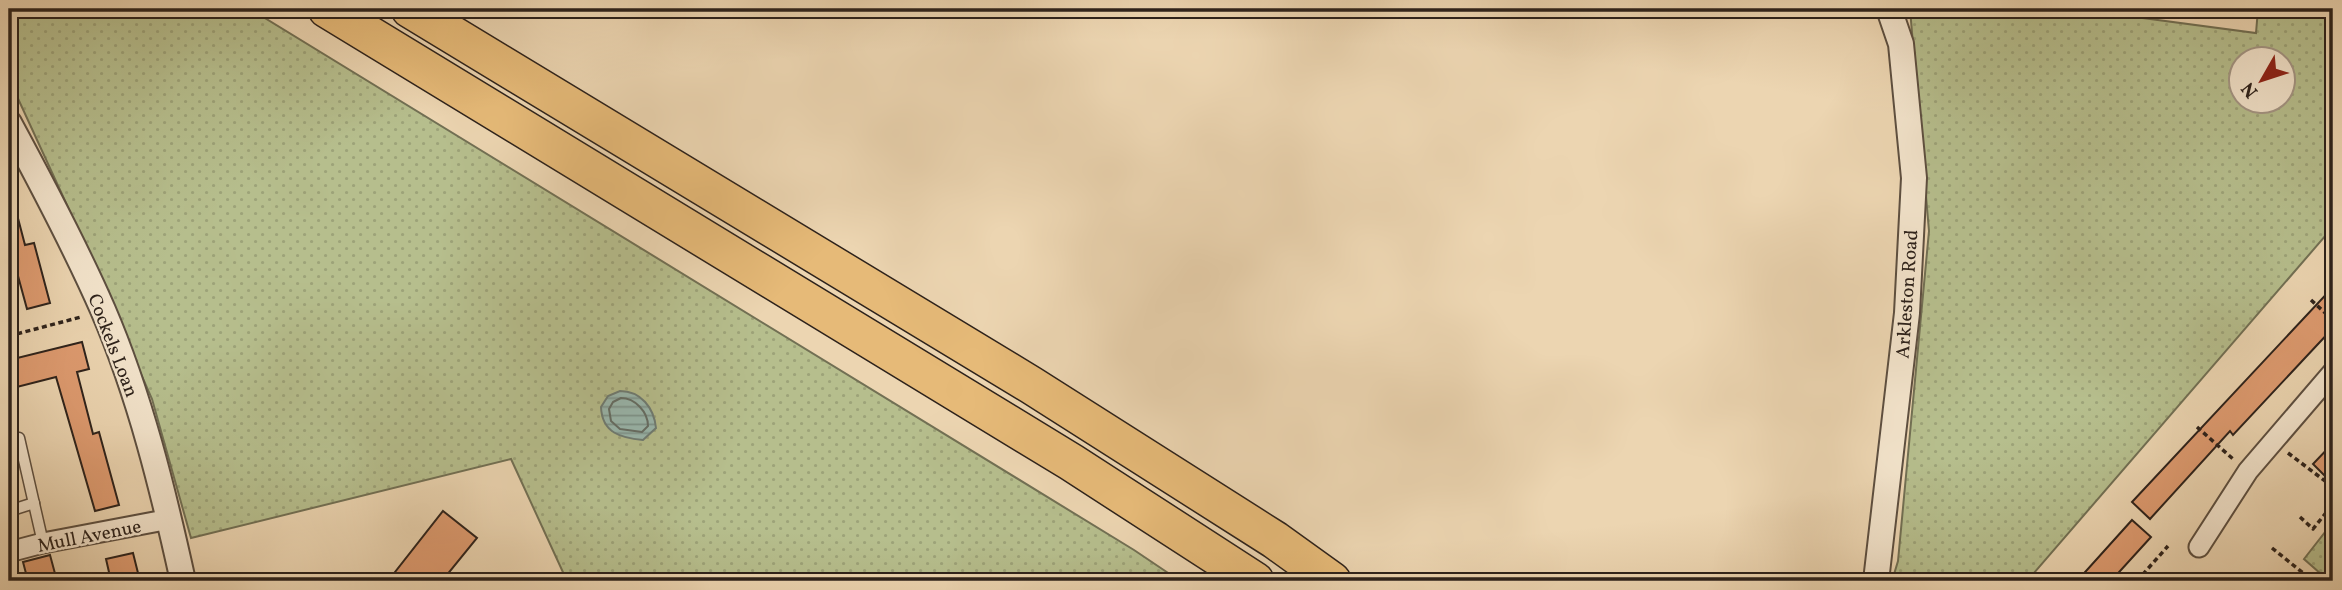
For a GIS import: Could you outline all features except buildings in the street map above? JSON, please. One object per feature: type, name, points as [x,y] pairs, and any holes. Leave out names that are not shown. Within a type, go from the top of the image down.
[{"type":"highway","points":[[327,9],[1059,455],[1255,581]]},
{"type":"highway","points":[[410,9],[1031,385],[1275,540],[1332,581]]},
{"type":"street","name":"Arkleston Road","points":[[1875,581],[1907,313],[1914,178],[1901,44],[1889,9]]},
{"type":"street","name":"Cockels Loan","points":[[9,123],[57,211],[104,311],[135,398],[170,519],[183,581]]},
{"type":"street","points":[[2199,547],[2248,471],[2333,372]]},
{"type":"street","name":"Mull Avenue","points":[[9,552],[170,519]]},
{"type":"lane","points":[[9,452],[20,443],[43,543]]},
{"type":"lane","points":[[9,511],[34,503]]},
{"type":"path","points":[[2311,300],[2333,320]]},
{"type":"path","points":[[9,336],[104,311]]},
{"type":"path","points":[[2197,427],[2240,464]]},
{"type":"path","points":[[2273,442],[2333,487]]},
{"type":"path","points":[[2300,517],[2313,529],[2333,504]]},
{"type":"path","points":[[2137,581],[2168,547]]},
{"type":"path","points":[[2272,548],[2314,581]]},
{"type":"green space","points":[[9,9],[250,9],[1134,550],[1180,581],[567,581],[511,459],[191,538],[152,399],[9,79]]},
{"type":"green space","points":[[1910,9],[2075,9],[2256,33],[2258,9],[2333,9],[2333,227],[2027,581],[1892,581],[1898,561],[1929,231]]},
{"type":"green space","points":[[2333,522],[2333,581],[2329,581],[2304,559]]},
{"type":"water","points":[[620,391],[640,397],[652,414],[656,428],[643,440],[620,436],[605,423],[601,407],[608,396]]}]
